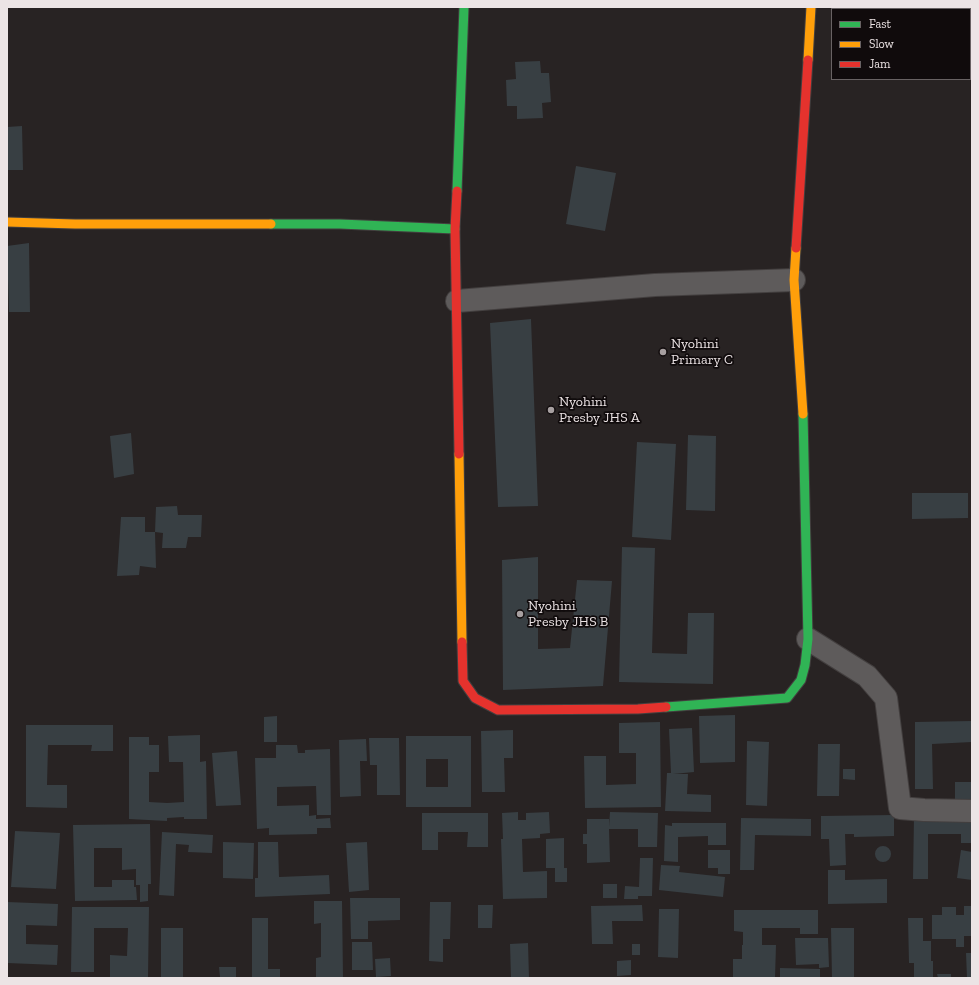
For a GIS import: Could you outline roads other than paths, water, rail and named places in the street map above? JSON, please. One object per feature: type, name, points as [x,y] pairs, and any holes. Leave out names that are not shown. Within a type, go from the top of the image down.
[{"type":"street","points":[[464,7],[455,229],[463,681],[475,698],[498,710],[638,709],[787,698],[802,680],[808,639],[804,423],[794,280],[811,7]]},
{"type":"street","points":[[7,222],[76,224],[340,224],[455,229]]},
{"type":"street","points":[[457,301],[655,285],[794,280]]},
{"type":"street","points":[[808,639],[867,676],[886,698],[900,808],[972,811]]},
{"type":"place","name":"Nyohini Primary C","points":[[663,352]]},
{"type":"place","name":"Nyohini Presby JHS A","points":[[551,410]]},
{"type":"place","name":"Nyohini Presby JHS B","points":[[520,614]]}]
